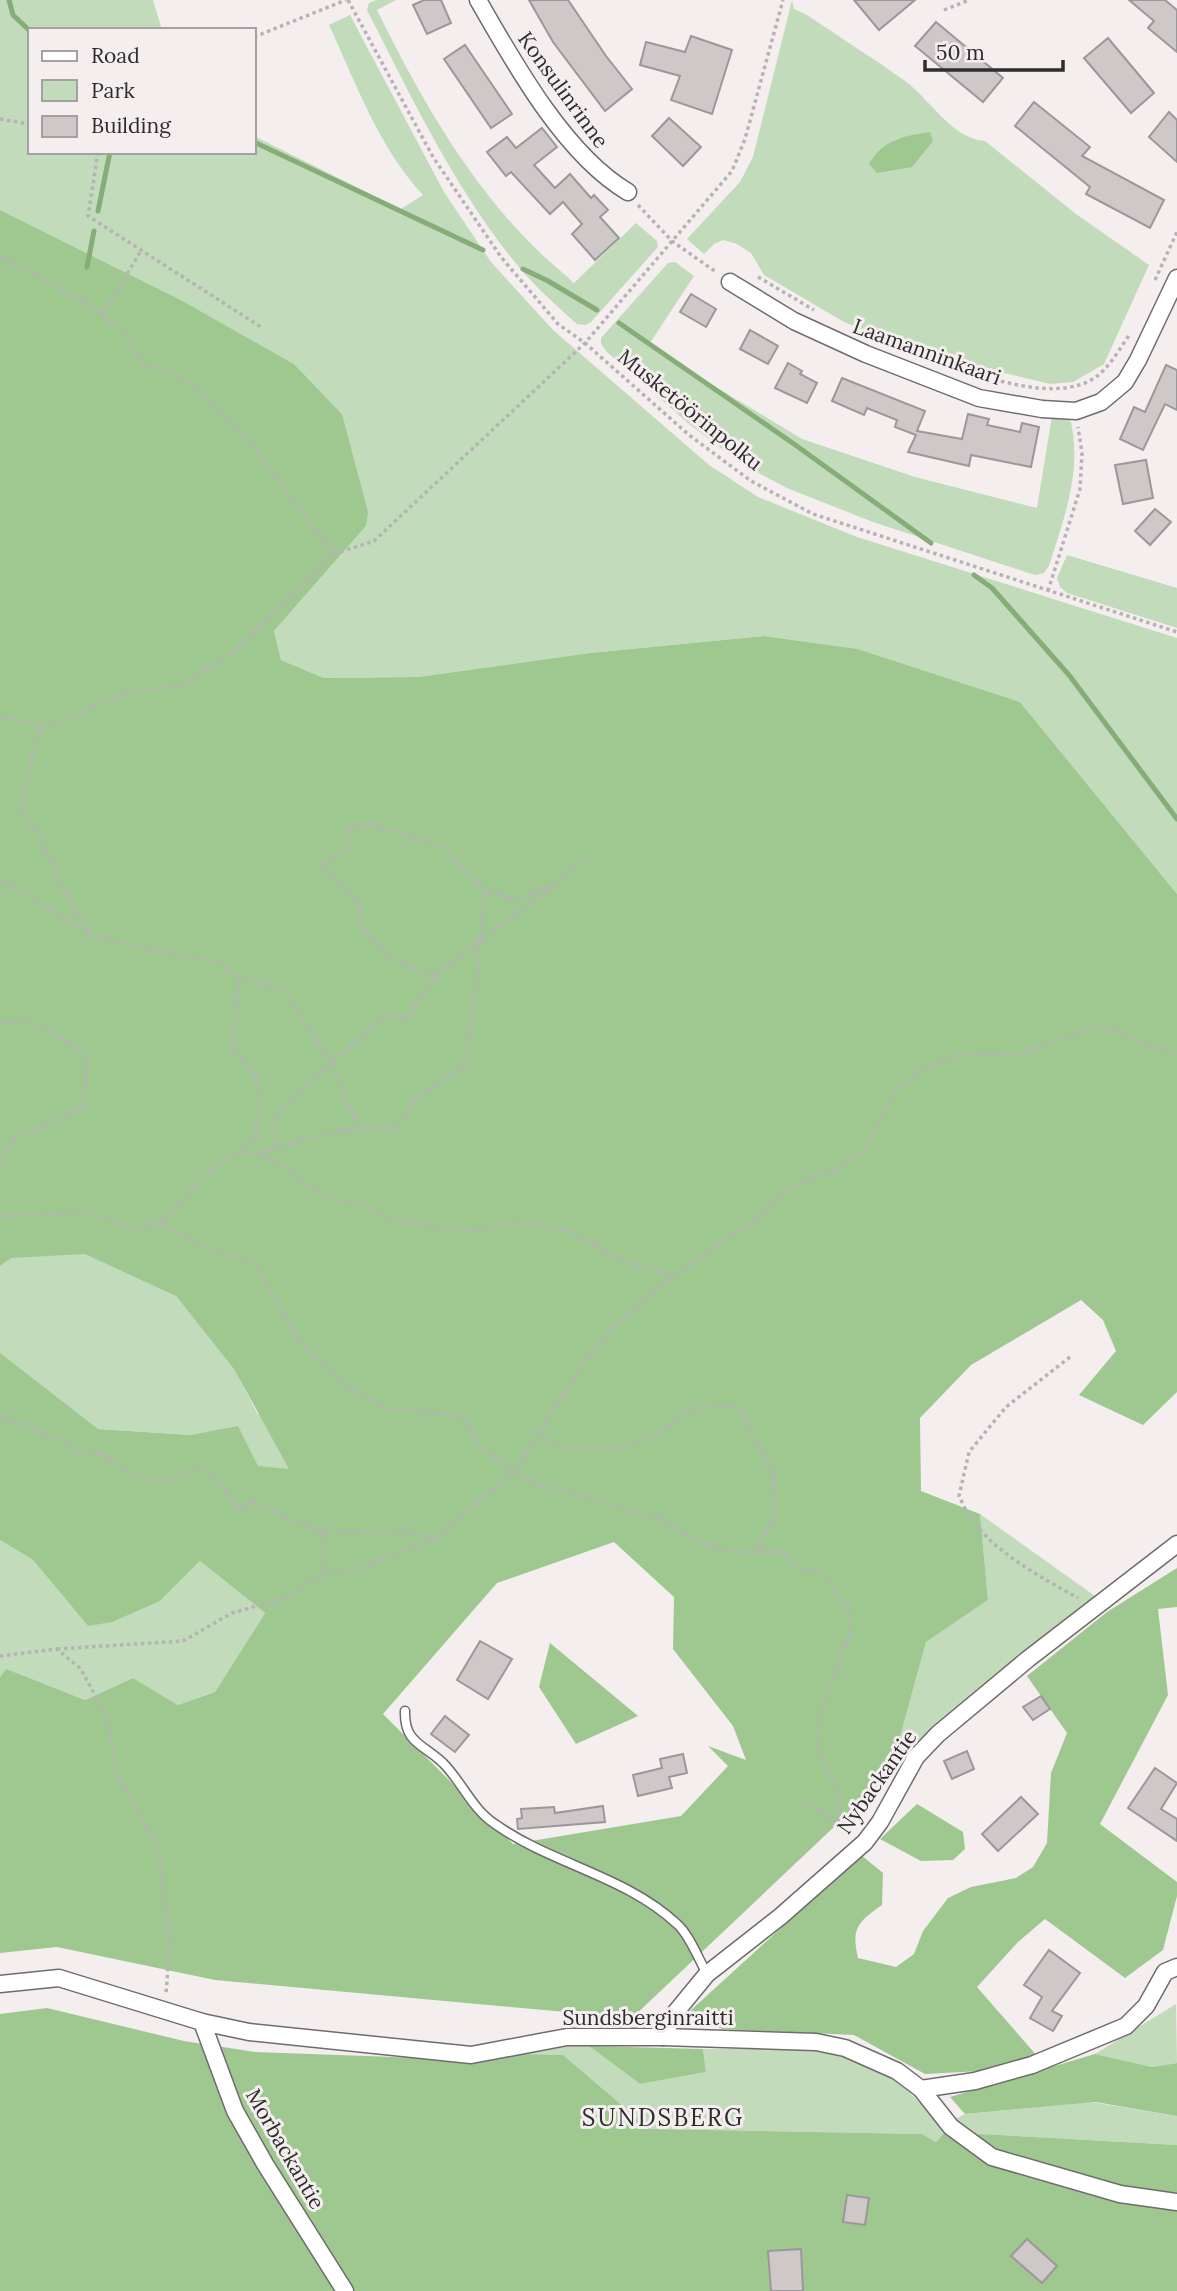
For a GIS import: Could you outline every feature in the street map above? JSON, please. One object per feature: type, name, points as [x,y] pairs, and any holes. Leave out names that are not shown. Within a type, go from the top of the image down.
[{"type":"street","name":"Konsulinrinne","points":[[478,0],[538,99],[591,164],[628,192]]},
{"type":"street","name":"Laamanninkaari","points":[[730,282],[794,321],[866,354],[979,398],[1042,410],[1076,411],[1101,402],[1125,382],[1177,278]]},
{"type":"street","name":"Nybackantie","points":[[663,2037],[675,2013],[707,1974],[781,1916],[865,1842],[880,1822],[923,1749],[1028,1658],[1177,1545]]},
{"type":"street","points":[[921,2089],[975,2081],[1032,2065],[1126,2026],[1146,2006],[1165,1972],[1177,1968]]},
{"type":"street","name":"Sundsberginraitti","points":[[0,1984],[59,1978],[202,2022],[249,2032],[471,2055],[567,2037],[817,2042],[864,2056],[897,2071],[921,2089],[951,2127],[992,2157],[1120,2194],[1177,2202]]},
{"type":"street","name":"Morbackantie","points":[[202,2022],[236,2111],[265,2164],[345,2291]]},
{"type":"lane","points":[[405,1711],[404,1726],[410,1737],[455,1775],[475,1806],[493,1823],[519,1839],[642,1898],[679,1925],[707,1974]]},
{"type":"path","points":[[256,36],[347,0]]},
{"type":"path","name":"Musketöörinpolku","points":[[347,0],[433,157],[501,257],[558,324],[585,343],[689,435],[751,481],[813,514],[1177,632]]},
{"type":"path","points":[[90,935],[62,890],[41,837],[21,812],[36,738],[44,727],[128,693],[183,685],[232,653],[334,554],[374,541],[585,343],[732,171],[745,139],[783,0]]},
{"type":"path","points":[[944,10],[969,0]]},
{"type":"path","points":[[0,119],[28,124]]},
{"type":"path","points":[[98,154],[88,216],[261,327]]},
{"type":"path","points":[[628,192],[672,241],[730,282],[753,274],[824,316]]},
{"type":"path","points":[[1154,282],[1177,232]]},
{"type":"path","points":[[103,316],[141,250]]},
{"type":"path","points":[[0,256],[69,291],[119,328],[144,364],[153,368],[166,368],[208,399],[248,440],[334,554]]},
{"type":"path","points":[[948,366],[1035,388],[1054,390],[1082,384],[1098,376],[1131,332]]},
{"type":"path","points":[[1048,591],[1080,489],[1082,453],[1076,411]]},
{"type":"path","points":[[0,716],[44,727]]},
{"type":"path","points":[[436,975],[393,960],[361,926],[359,903],[322,864],[346,852],[349,831],[366,823],[443,847],[486,890],[515,900],[559,882]]},
{"type":"path","points":[[274,1149],[277,1112],[386,1014],[406,1019],[436,975],[559,882],[584,859]]},
{"type":"path","points":[[0,882],[7,882],[90,935],[154,951],[220,962],[239,979],[283,989],[331,1062],[359,1128]]},
{"type":"path","points":[[259,1154],[317,1135],[359,1128],[398,1127],[415,1100],[467,1063],[486,890]]},
{"type":"path","points":[[0,1216],[87,1212],[135,1229],[161,1223],[205,1173],[239,1152],[255,1136],[261,1099],[255,1074],[232,1050],[239,979]]},
{"type":"path","points":[[0,1023],[23,1020],[48,1030],[87,1054],[85,1108],[11,1140],[0,1167]]},
{"type":"path","points":[[0,1656],[57,1649],[183,1641],[232,1613],[288,1597],[322,1574],[355,1570],[435,1538],[514,1473],[579,1369],[614,1326],[673,1276],[748,1225],[792,1187],[843,1167],[863,1152],[897,1089],[919,1071],[959,1054],[1020,1054],[1090,1030],[1116,1030],[1153,1047],[1177,1054]]},
{"type":"path","points":[[239,1152],[259,1154],[278,1163],[325,1197],[368,1207],[385,1217],[473,1231],[516,1222],[570,1231],[618,1259],[673,1276]]},
{"type":"path","points":[[161,1223],[200,1244],[256,1265],[302,1346],[346,1386],[390,1409],[450,1414],[468,1422],[475,1441],[514,1473],[531,1482],[660,1519],[700,1543],[735,1552],[783,1552],[798,1571],[818,1571],[849,1607],[850,1634],[822,1709],[817,1750],[838,1791],[839,1824]]},
{"type":"path","points":[[1070,1357],[1006,1407],[969,1452],[959,1496],[972,1520],[997,1547],[1044,1579],[1095,1608]]},
{"type":"path","points":[[537,1433],[559,1447],[583,1449],[640,1443],[695,1408],[718,1403],[738,1408],[773,1472],[775,1513],[758,1552]]},
{"type":"path","points":[[0,1417],[33,1426],[43,1434],[65,1441],[75,1451],[102,1455],[115,1461],[128,1473],[151,1479],[170,1480],[198,1466],[222,1485],[240,1509],[253,1501],[321,1531],[404,1531],[435,1538]]},
{"type":"path","points":[[321,1531],[326,1546],[322,1574]]},
{"type":"path","points":[[57,1649],[81,1670],[105,1714],[120,1780],[159,1850],[170,1941],[165,2011]]},
{"type":"path","points":[[805,1800],[865,1842]]},
{"type":"green space","points":[[0,0],[153,0],[161,28],[28,28],[28,154],[256,154],[256,137],[401,209],[423,195],[407,177],[381,136],[329,25],[350,15],[444,192],[491,262],[553,330],[709,465],[758,497],[857,537],[1177,638],[1177,894],[1020,702],[858,649],[764,636],[590,653],[418,677],[324,678],[281,660],[274,631],[366,526],[342,414],[294,364],[181,300],[0,210]]},
{"type":"green space","points":[[376,0],[396,0],[377,10],[427,104],[466,165],[509,221],[574,283],[636,223],[657,241],[658,247],[591,322],[585,325],[577,324],[542,292],[523,272],[477,211],[438,146],[367,10],[369,3]]},
{"type":"green space","points":[[792,0],[794,9],[905,81],[952,126],[973,139],[985,141],[1076,214],[1149,265],[1104,364],[1073,382],[1050,384],[917,352],[844,322],[764,275],[751,253],[737,244],[723,240],[714,244],[704,254],[687,239],[740,182],[753,157]]},
{"type":"green space","points":[[930,132],[933,141],[912,167],[877,173],[869,164],[887,144]]},
{"type":"green space","points":[[0,210],[181,300],[294,364],[342,414],[368,512],[366,526],[274,631],[281,660],[324,678],[418,677],[590,653],[764,636],[858,649],[1020,702],[1177,894],[1177,1392],[1143,1425],[1079,1395],[1116,1351],[1103,1320],[1081,1300],[971,1365],[920,1418],[921,1491],[980,1514],[988,1600],[926,1642],[890,1774],[632,2018],[215,1980],[57,1947],[0,1953],[0,1677],[6,1669],[85,1700],[133,1678],[178,1705],[215,1692],[265,1613],[200,1561],[160,1601],[112,1622],[88,1626],[33,1560],[0,1540],[0,1353],[98,1429],[191,1435],[238,1426],[258,1466],[289,1469],[234,1369],[176,1296],[85,1254],[11,1258],[0,1266]],"holes":[[[614,1542],[674,1597],[673,1649],[733,1726],[746,1760],[708,1746],[728,1766],[681,1816],[513,1844],[383,1714],[497,1583]]]},
{"type":"green space","points":[[675,262],[694,276],[648,346],[802,439],[915,477],[1037,508],[1052,416],[1071,422],[1074,459],[1070,495],[1049,566],[1044,573],[1035,575],[873,522],[787,488],[742,464],[688,423],[601,344],[601,338],[668,263]]},
{"type":"green space","points":[[1067,555],[1177,588],[1177,628],[1067,593],[1060,587],[1057,578]]},
{"type":"green space","points":[[0,1231],[87,1232],[176,1296],[234,1368],[257,1413],[376,1524],[191,1435],[98,1429],[0,1386]]},
{"type":"green space","points":[[980,1514],[1095,1596],[933,1728],[890,1774],[926,1642],[988,1600]]},
{"type":"green space","points":[[0,1540],[33,1560],[88,1626],[160,1601],[200,1561],[265,1613],[215,1692],[178,1705],[133,1678],[85,1700],[6,1670],[0,1677]]},
{"type":"green space","points":[[1177,1568],[1177,1607],[1158,1609],[1168,1695],[1100,1824],[1177,1882],[1177,1896],[1163,1950],[1125,1978],[1045,1919],[1018,1942],[977,1987],[1038,2057],[982,2071],[925,2074],[854,2035],[722,2029],[690,2011],[861,1855],[883,1873],[882,1905],[862,1921],[856,1933],[858,1958],[896,1967],[914,1954],[923,1931],[948,1898],[971,1887],[1016,1878],[1033,1867],[1047,1843],[1051,1773],[1067,1733],[1027,1676],[1107,1612]]},
{"type":"green space","points":[[550,1643],[638,1716],[576,1744],[539,1687]]},
{"type":"green space","points":[[917,1804],[963,1832],[965,1849],[953,1860],[921,1861],[880,1839]]},
{"type":"green space","points":[[1176,2004],[1177,2063],[1152,2067],[1095,2054]]},
{"type":"green space","points":[[47,2008],[184,2041],[255,2052],[477,2060],[522,2054],[563,2055],[650,2129],[922,2134],[936,2142],[946,2131],[971,2136],[980,2134],[1177,2145],[1177,2291],[0,2291],[0,2014]]},
{"type":"green space","points":[[570,2043],[589,2046],[640,2084],[706,2072],[703,2049],[836,2052],[897,2079],[946,2131],[936,2142],[922,2134],[650,2129],[563,2055],[522,2054]]},
{"type":"green space","points":[[589,2046],[703,2049],[706,2072],[640,2084]]},
{"type":"green space","points":[[1095,2054],[1152,2067],[1177,2063],[1177,2116],[1095,2102],[965,2114],[950,2097]]},
{"type":"green space","points":[[1091,2102],[1177,2116],[1177,2145],[980,2134],[970,2136],[953,2120],[965,2114]]},
{"type":"building","points":[[424,0],[441,0],[451,23],[427,34],[413,5]]},
{"type":"building","points":[[529,0],[568,0],[632,89],[605,111],[553,42]]},
{"type":"building","points":[[854,0],[915,0],[879,30]]},
{"type":"building","points":[[1129,0],[1165,0],[1177,10],[1177,52],[1148,28],[1154,21]]},
{"type":"building","points":[[936,22],[1003,78],[983,102],[915,46]]},
{"type":"building","points":[[691,36],[732,50],[712,114],[671,100],[680,76],[640,65],[646,42],[685,52]]},
{"type":"building","points":[[1108,38],[1154,93],[1131,113],[1084,58]]},
{"type":"building","points":[[465,45],[512,114],[491,128],[444,59]]},
{"type":"building","points":[[1034,102],[1090,147],[1082,156],[1164,200],[1150,228],[1086,194],[1090,187],[1015,126]]},
{"type":"building","points":[[1169,112],[1177,120],[1177,162],[1149,137]]},
{"type":"building","points":[[669,118],[701,147],[683,166],[652,136]]},
{"type":"building","points":[[542,128],[557,147],[534,165],[555,188],[570,174],[591,198],[594,195],[608,210],[600,217],[619,238],[595,260],[572,234],[582,224],[563,202],[550,214],[511,172],[506,176],[487,152],[507,137],[516,148]]},
{"type":"building","points":[[691,294],[716,309],[706,327],[680,312]]},
{"type":"building","points":[[750,330],[778,346],[768,364],[740,349]]},
{"type":"building","points":[[788,363],[802,371],[800,374],[817,383],[807,403],[775,388]]},
{"type":"building","points":[[1166,365],[1177,370],[1177,410],[1165,404],[1143,450],[1120,439],[1134,407],[1145,412]]},
{"type":"building","points":[[842,378],[925,411],[917,431],[962,439],[968,414],[989,419],[987,425],[1020,432],[1022,423],[1039,427],[1031,467],[971,455],[969,466],[908,452],[916,435],[895,427],[897,420],[867,408],[864,415],[832,401]]},
{"type":"building","points":[[1146,460],[1153,498],[1123,504],[1115,465]]},
{"type":"building","points":[[1155,509],[1171,522],[1150,545],[1135,531]]},
{"type":"building","points":[[480,1641],[512,1659],[488,1699],[457,1680]]},
{"type":"building","points":[[1041,1696],[1050,1709],[1033,1720],[1023,1707]]},
{"type":"building","points":[[445,1716],[469,1735],[455,1752],[431,1734]]},
{"type":"building","points":[[967,1751],[974,1769],[952,1779],[944,1761]]},
{"type":"building","points":[[683,1754],[687,1773],[669,1777],[672,1788],[638,1796],[633,1775],[662,1768],[660,1759]]},
{"type":"building","points":[[1155,1768],[1177,1783],[1161,1809],[1177,1819],[1177,1841],[1128,1808]]},
{"type":"building","points":[[1021,1797],[1038,1814],[998,1851],[982,1834]]},
{"type":"building","points":[[603,1806],[605,1822],[518,1829],[517,1819],[522,1818],[521,1809],[554,1807],[555,1813]]},
{"type":"building","points":[[1049,1950],[1080,1973],[1052,2011],[1062,2016],[1053,2031],[1030,2018],[1042,1997],[1024,1985]]},
{"type":"building","points":[[847,2195],[869,2198],[865,2225],[843,2222]]},
{"type":"building","points":[[1027,2239],[1057,2266],[1042,2283],[1011,2256]]},
{"type":"building","points":[[801,2249],[803,2291],[771,2291],[768,2251]]},
{"type":"waterway","points":[[9,0],[13,15],[28,29]]},
{"type":"waterway","points":[[256,143],[483,250]]},
{"type":"waterway","points":[[98,211],[110,154]]},
{"type":"waterway","points":[[87,267],[94,231]]},
{"type":"waterway","points":[[523,269],[597,310]]},
{"type":"waterway","points":[[619,323],[931,543]]},
{"type":"waterway","points":[[974,575],[992,588],[1069,675],[1177,819]]},
{"type":"district","name":"SUNDSBERG","points":[[663,2118]]}]
